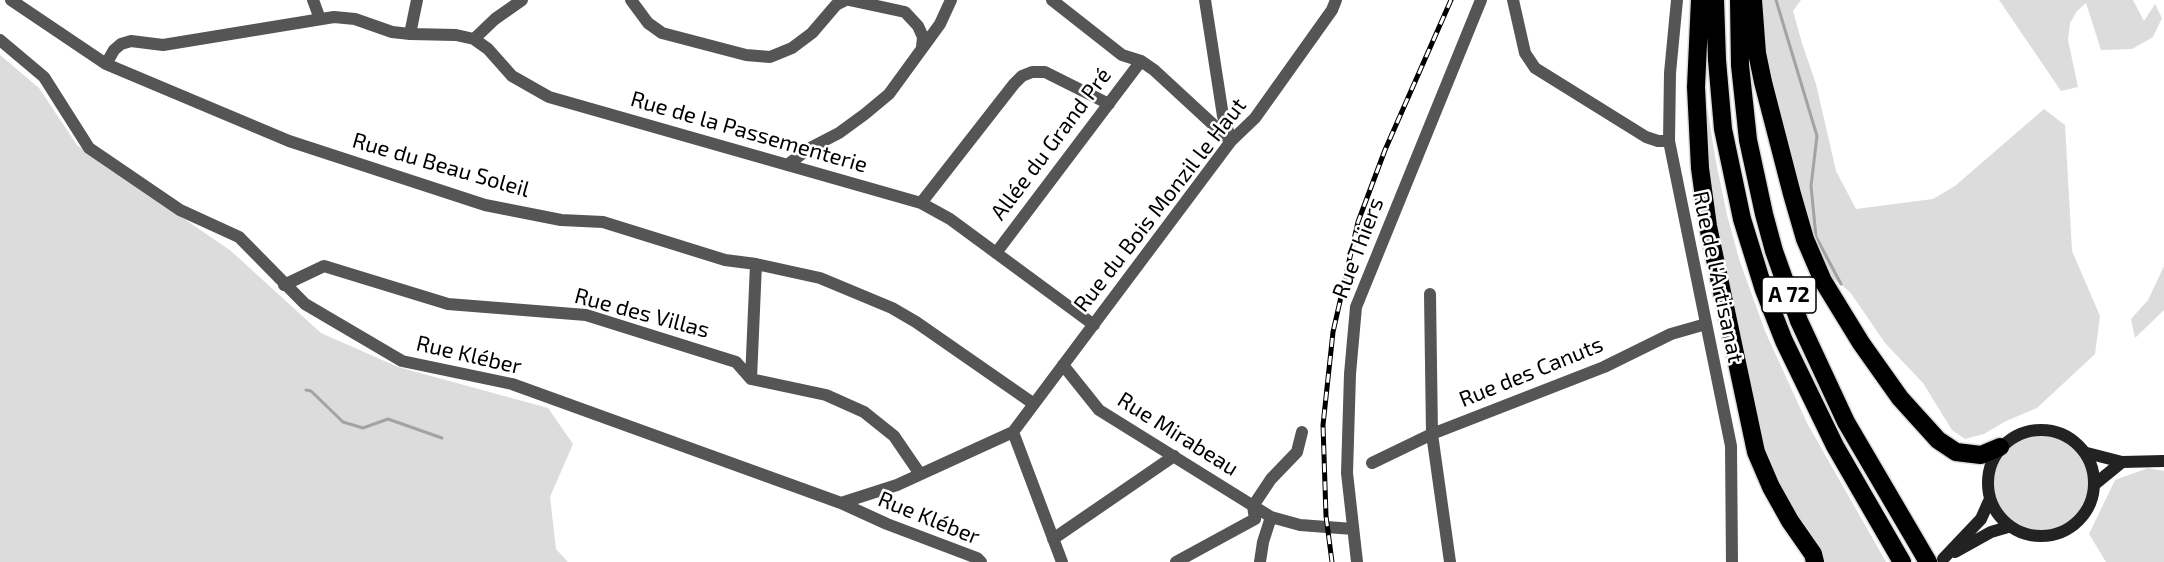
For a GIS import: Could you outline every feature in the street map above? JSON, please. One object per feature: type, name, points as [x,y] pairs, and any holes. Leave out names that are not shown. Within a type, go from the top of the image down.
[{"type":"highway","points":[[1700,0],[1696,87],[1700,168],[1708,226],[1756,452],[1770,486],[1790,521],[1813,554],[1815,562]]},
{"type":"highway","name":"A 72","points":[[1716,0],[1717,60],[1723,129],[1742,219],[1764,290],[1784,341],[1835,446],[1902,562]]},
{"type":"highway","name":"A 72","points":[[1739,0],[1740,65],[1748,140],[1764,214],[1778,261],[1799,321],[1841,411],[1928,562]]},
{"type":"highway","points":[[1753,0],[1756,44],[1763,82],[1792,194],[1806,239],[1823,281],[1861,343],[1900,398],[1938,440],[1956,452],[1980,454],[2000,447]]},
{"type":"main road","points":[[2008,526],[1991,532],[1943,559],[1981,519],[1989,501],[1988,472],[2000,447],[2019,434],[2034,430],[2050,430],[2065,435],[2087,453],[2122,462],[2164,461]]},
{"type":"main road","points":[[1989,501],[2008,526],[2029,536],[2044,537],[2059,534],[2072,527],[2083,517],[2090,505],[2095,484],[2087,453]]},
{"type":"main road","points":[[2095,484],[2122,462]]},
{"type":"street","name":"Rue du Beau Soleil","points":[[11,0],[106,64],[289,141],[484,205],[561,220],[603,222],[725,260],[756,264],[820,278],[892,308],[916,322],[1034,404]]},
{"type":"street","points":[[313,0],[320,20]]},
{"type":"street","points":[[410,34],[417,0]]},
{"type":"street","points":[[106,64],[114,50],[121,44],[131,41],[163,45],[334,17],[355,19],[392,32],[456,35],[474,39],[495,19],[522,0]]},
{"type":"street","points":[[631,0],[648,23],[662,33],[746,55],[770,57],[792,48],[812,33],[836,5],[848,0],[905,12],[918,26],[923,37],[922,47]]},
{"type":"street","points":[[787,165],[810,148],[839,133],[889,94],[940,24],[951,0]]},
{"type":"street","points":[[1052,0],[1122,56],[1141,61],[1154,70],[1232,141]]},
{"type":"street","points":[[1205,0],[1223,116],[1232,141]]},
{"type":"street","name":"Rue du Bois Monzil le Haut","points":[[1013,432],[1232,141],[1255,118],[1332,10],[1336,0]]},
{"type":"street","name":"Rue Thiers","points":[[1357,562],[1347,473],[1350,374],[1358,299],[1481,0]]},
{"type":"street","points":[[1512,0],[1525,53],[1535,68],[1646,137],[1658,141],[1669,141]]},
{"type":"street","name":"Rue de l'Artisanat","points":[[1677,0],[1670,73],[1669,141],[1731,446],[1732,562]]},
{"type":"street","name":"Rue de la Passementerie","points":[[474,39],[488,49],[512,76],[549,97],[921,203],[950,219],[1094,325]]},
{"type":"street","name":"Rue Kléber","points":[[0,40],[44,77],[89,148],[180,210],[239,237],[305,304],[402,361],[512,384],[841,503],[887,524],[977,558],[981,562]]},
{"type":"street","name":"Allée du Grand Pré","points":[[996,253],[1141,61]]},
{"type":"street","points":[[921,203],[1022,76],[1032,72],[1045,72],[1109,104]]},
{"type":"street","points":[[752,379],[756,264]]},
{"type":"street","name":"Rue des Villas","points":[[284,285],[324,266],[448,304],[586,315],[736,362],[752,379],[826,395],[864,411],[894,436],[920,474]]},
{"type":"street","points":[[1430,294],[1432,434],[1450,562]]},
{"type":"street","name":"Rue des Canuts","points":[[1372,463],[1432,434],[1604,367],[1671,334],[1707,324]]},
{"type":"street","name":"Rue Mirabeau","points":[[1063,365],[1099,410],[1271,517],[1300,525],[1353,528]]},
{"type":"street","points":[[841,503],[897,485],[1013,432],[1062,562]]},
{"type":"street","points":[[1176,562],[1255,519],[1253,506],[1270,479],[1297,452],[1302,432]]},
{"type":"street","points":[[1053,539],[1174,456]]},
{"type":"street","points":[[1260,562],[1271,517]]},
{"type":"shaded area","points":[[1762,0],[1801,0],[1793,11],[1816,84],[1836,171],[1856,209],[1933,199],[1955,186],[2044,109],[2065,125],[2072,251],[2100,316],[2095,354],[2037,408],[2006,421],[1984,434],[1965,439],[1952,430],[1923,383],[1885,343],[1850,292],[1829,275],[1804,210],[1761,24]]},
{"type":"shaded area","points":[[1999,0],[2133,0],[2144,21],[2155,4],[2162,18],[2153,37],[2132,49],[2101,50],[2086,3],[2077,11],[2070,23],[2068,40],[2078,87],[2061,91]]},
{"type":"shaded area","points":[[0,55],[39,88],[77,145],[231,251],[321,333],[398,367],[548,408],[573,444],[550,497],[556,549],[568,562],[0,562]]},
{"type":"shaded area","points":[[1704,88],[1727,215],[1739,259],[1765,331],[1807,423],[1886,562],[1820,562],[1765,460],[1708,191]]},
{"type":"shaded area","points":[[2164,266],[2164,310],[2135,338],[2131,319],[2148,300]]},
{"type":"shaded area","points":[[2041,435],[2060,439],[2075,450],[2086,465],[2090,484],[2086,503],[2075,518],[2060,529],[2041,533],[2022,529],[2007,518],[1996,503],[1992,484],[1996,465],[2007,450],[2022,439]]},
{"type":"shaded area","points":[[2148,468],[2164,471],[2164,562],[2106,562],[2089,534],[2115,480]]},
{"type":"waterway","points":[[1776,0],[1817,136],[1811,186],[1816,237],[1841,284]]},
{"type":"waterway","points":[[306,390],[311,391],[343,422],[363,428],[388,419],[442,438]]},
{"type":"railway","points":[[1332,562],[1326,516],[1323,425],[1333,332],[1358,222],[1385,150],[1451,0]]}]
